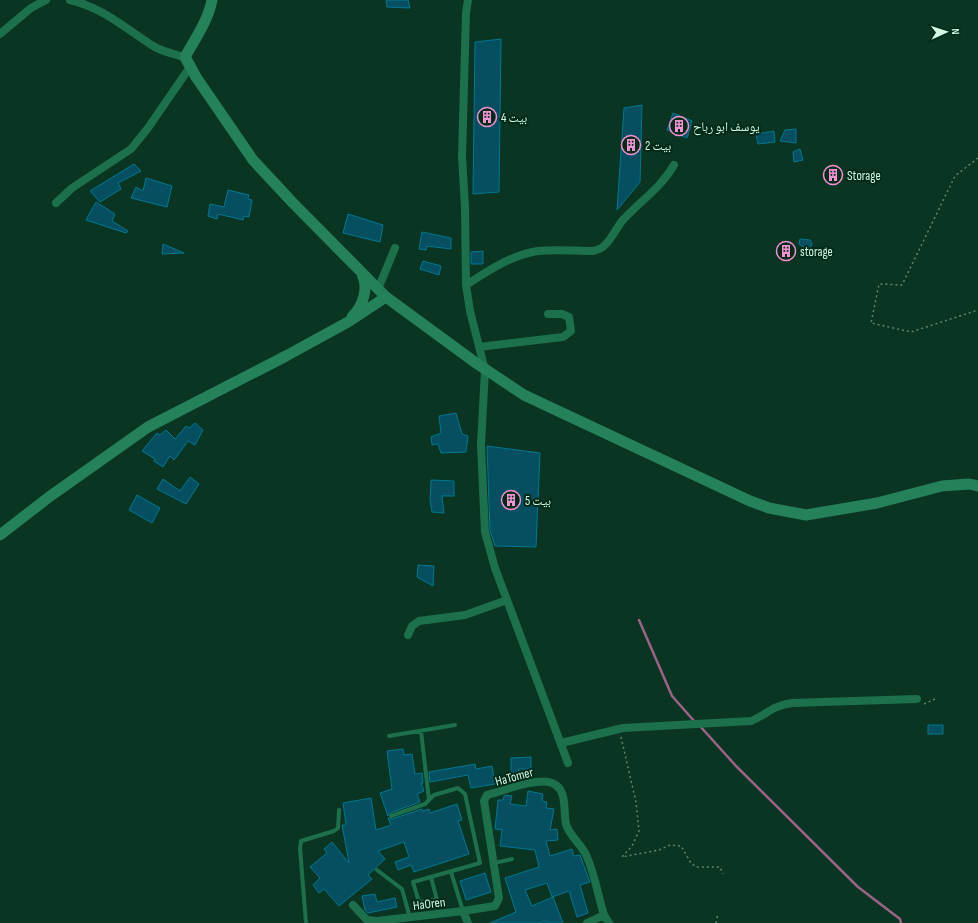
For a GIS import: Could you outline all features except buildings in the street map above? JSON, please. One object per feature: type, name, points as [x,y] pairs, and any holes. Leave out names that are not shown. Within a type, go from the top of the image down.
[{"type":"street","points":[[0,34],[32,3],[46,0]]},
{"type":"street","points":[[70,0],[80,2],[106,14],[151,45],[187,62],[253,160],[382,293],[485,370],[524,396],[750,501],[769,508],[806,515],[877,503],[942,486],[969,484],[978,486]]},
{"type":"street","points":[[468,0],[466,13],[462,157],[465,207],[466,285],[470,311],[485,370],[481,445],[484,532],[507,600],[568,763]]},
{"type":"street","points":[[56,203],[72,188],[131,149],[148,128],[187,62],[212,1]]},
{"type":"street","points":[[466,285],[499,264],[518,256],[538,251],[593,251],[605,246],[622,222],[642,201],[666,180],[674,166]]},
{"type":"street","points":[[0,535],[49,497],[148,427],[286,356],[345,323],[382,293],[395,248]]},
{"type":"street","points":[[345,323],[355,313],[366,290],[365,280],[361,272]]},
{"type":"street","points":[[479,347],[563,337],[571,331],[569,317],[562,314],[548,314]]},
{"type":"street","points":[[408,635],[412,626],[419,621],[465,615],[507,600]]},
{"type":"street","points":[[561,743],[620,729],[751,721],[759,718],[776,706],[792,703],[916,699]]},
{"type":"street","name":"HaTomer","points":[[463,911],[495,906],[499,898],[484,801],[487,795],[539,781],[553,783],[560,789],[564,802],[566,824],[581,844],[587,856],[604,915],[609,923]]},
{"type":"street","name":"HaOren","points":[[353,905],[367,920],[388,922],[463,911],[468,923]]},
{"type":"street","points":[[587,923],[604,915]]},
{"type":"lane","points":[[389,736],[455,725]]},
{"type":"lane","points":[[421,731],[429,800]]},
{"type":"lane","points":[[391,816],[425,804],[434,795],[458,788],[465,794],[480,863],[412,882],[419,902],[437,900],[431,877]]},
{"type":"lane","points":[[306,923],[300,848],[301,841],[334,831],[338,828],[339,810]]},
{"type":"lane","points":[[494,862],[512,859]]},
{"type":"lane","points":[[377,870],[402,889],[410,918]]},
{"type":"lane","points":[[451,872],[463,911]]},
{"type":"path","points":[[978,158],[955,176],[902,285],[879,284],[871,323],[911,332],[978,310]]},
{"type":"path","points":[[916,699],[924,705],[937,698]]},
{"type":"path","points":[[620,729],[636,802],[639,831],[632,846],[622,857],[659,850],[670,845],[681,846],[691,863],[696,867],[720,867],[723,874]]},
{"type":"path","points":[[716,923],[718,914]]},
{"type":"waterway","points":[[639,620],[672,696],[695,722]]},
{"type":"waterway","points":[[699,725],[736,766],[858,887],[900,919],[901,923]]},
{"type":"place","name":"بيت 4","points":[[487,117]]},
{"type":"place","name":"يوسف ابو رباح","points":[[679,126]]},
{"type":"place","name":"بيت 2","points":[[631,145]]},
{"type":"place","name":"Storage","points":[[833,175]]},
{"type":"place","name":"storage","points":[[786,251]]},
{"type":"place","name":"بيت 5","points":[[511,500]]}]
